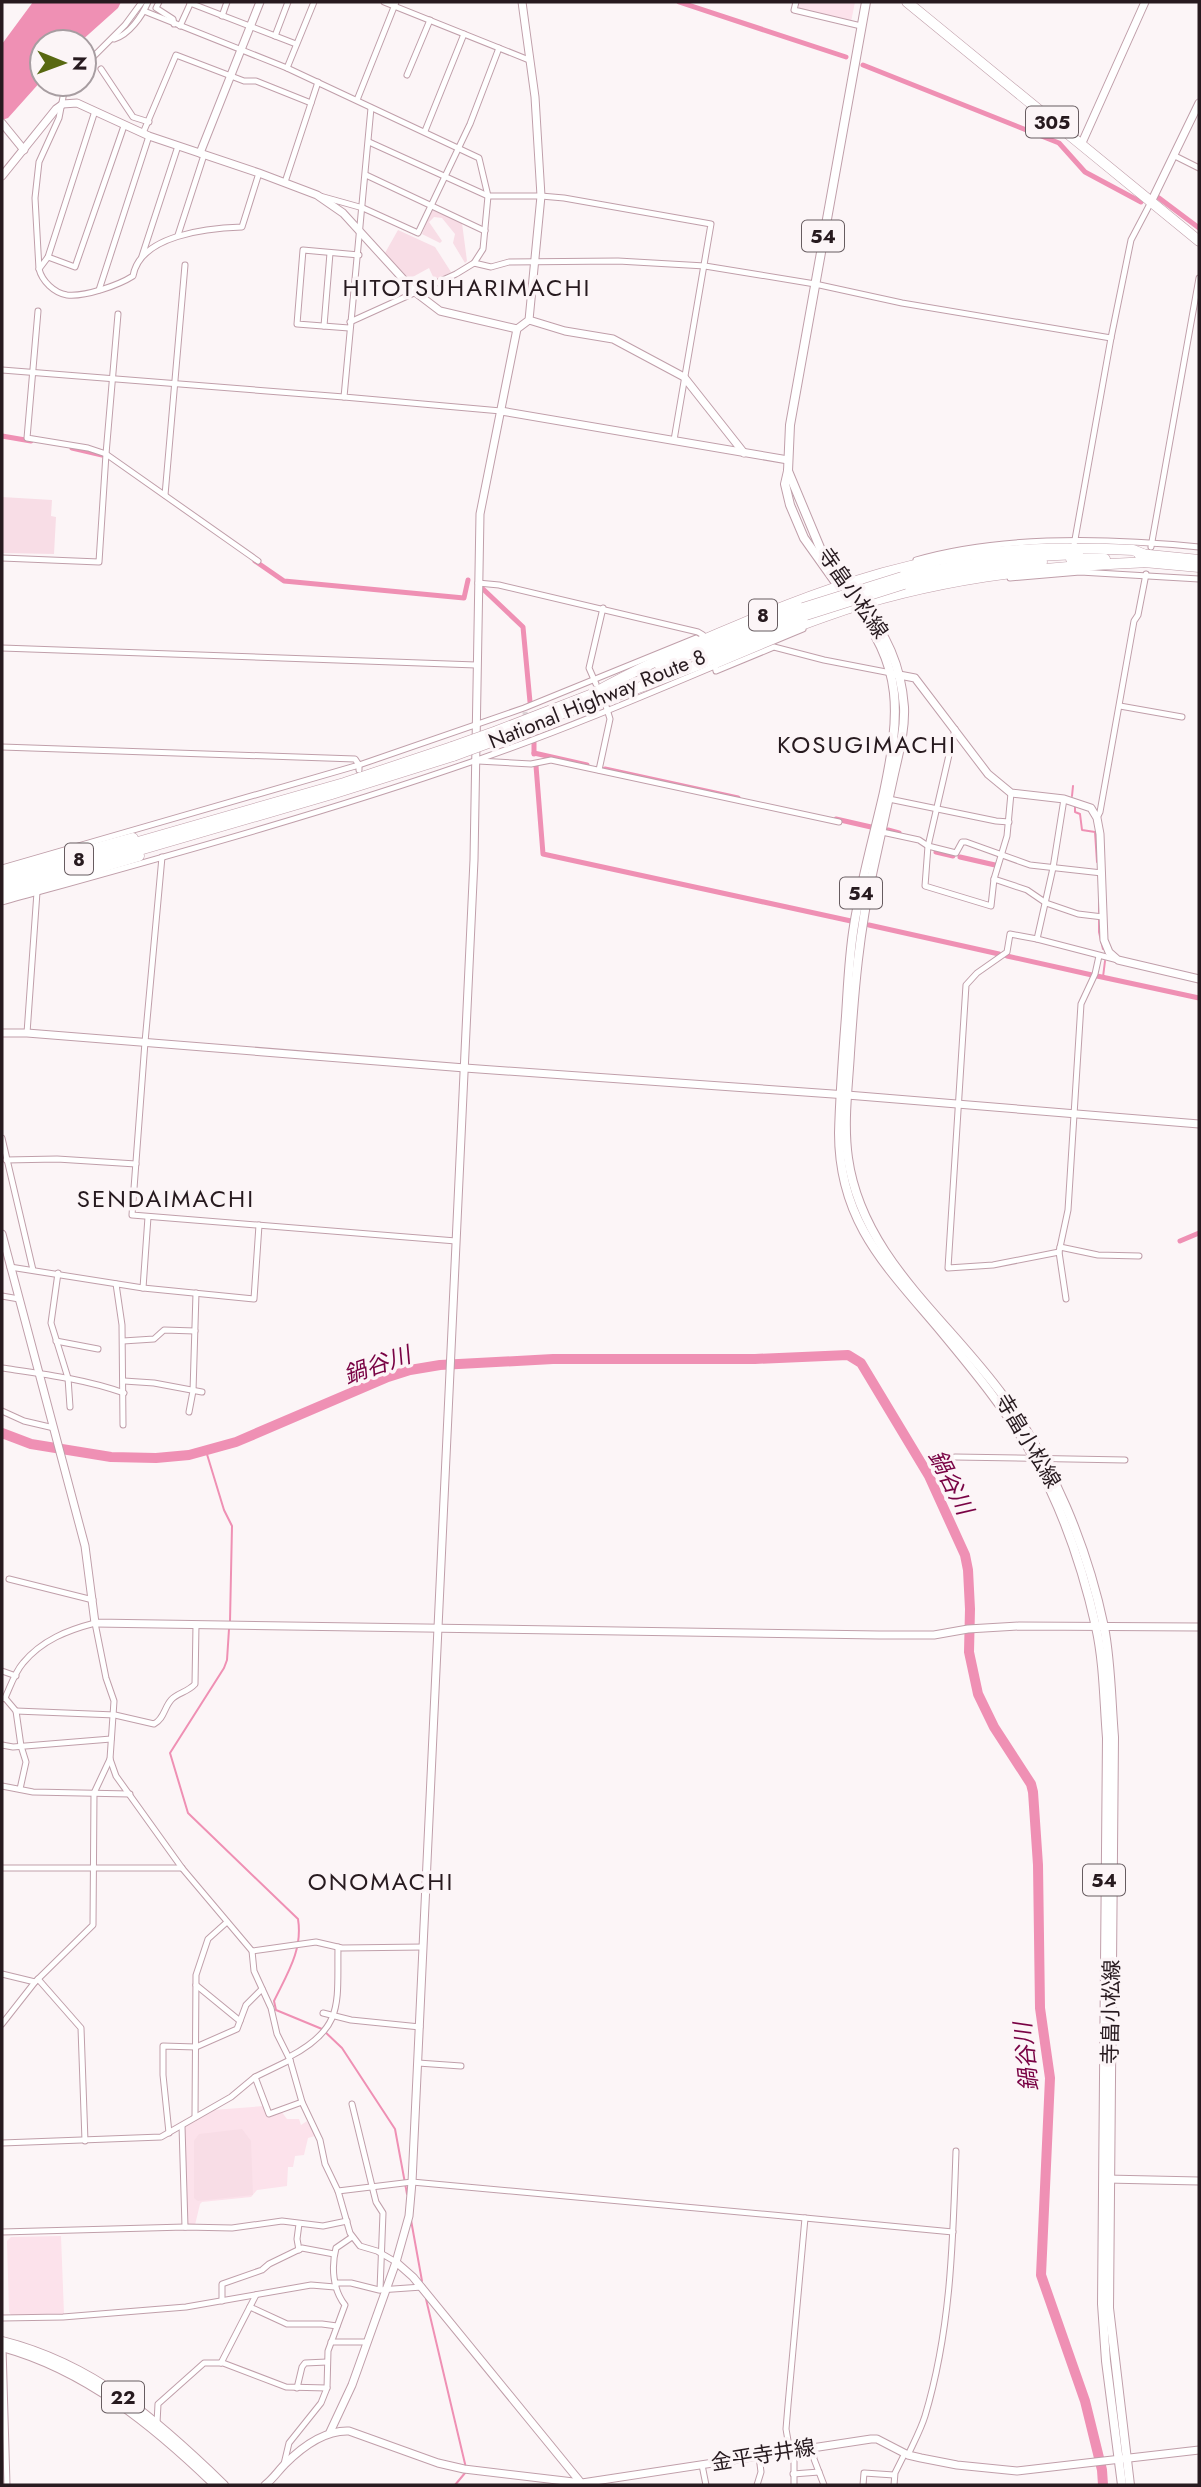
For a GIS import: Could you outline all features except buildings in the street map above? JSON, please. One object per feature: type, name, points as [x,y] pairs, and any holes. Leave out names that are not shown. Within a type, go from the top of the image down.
[{"type":"highway","name":"305","points":[[907,2],[1199,241]]},
{"type":"highway","name":"8","points":[[801,608],[842,584],[968,555],[1041,548],[1133,550],[1148,559]]},
{"type":"highway","name":"National Highway Route 8","points":[[498,735],[801,608],[951,573],[1031,562],[1084,559],[1199,560]]},
{"type":"highway","name":"National Highway Route 8","points":[[1148,559],[1199,567]]},
{"type":"highway","name":"8","points":[[859,606],[906,584]]},
{"type":"highway","points":[[572,710],[650,685],[827,615],[859,606]]},
{"type":"highway","name":"National Highway Route 8","points":[[176,835],[215,828],[332,794],[572,710],[801,608]]},
{"type":"highway","name":"National Highway Route 8","points":[[2,890],[158,844],[205,819],[228,816],[453,751]]},
{"type":"highway","name":"National Highway Route 8","points":[[2,881],[158,844]]},
{"type":"highway","points":[[2,871],[97,846],[158,844]]},
{"type":"highway","points":[[2,900],[125,861],[158,844]]},
{"type":"main road","name":"寺畠小松線","points":[[844,1094],[854,927],[896,727],[895,674],[892,649],[808,544],[794,517],[785,484],[790,425],[866,2]]},
{"type":"main road","name":"寺畠小松線","points":[[895,674],[904,705],[903,727],[858,951],[839,1153],[848,1193],[865,1235],[888,1271],[998,1401],[1062,1498],[1085,1556],[1108,1656],[1114,1737],[1105,2179],[1109,2308],[1123,2459],[1122,2485]]},
{"type":"main road","name":"22","points":[[2,2345],[41,2353],[98,2380],[157,2423],[224,2485]]},
{"type":"main road","name":"22","points":[[2,2345],[86,2382],[136,2414],[157,2430],[215,2485]]},
{"type":"main road","name":"寺畠小松線","points":[[1123,2459],[1130,2485]]},
{"type":"street","points":[[98,53],[112,40],[142,2]]},
{"type":"street","points":[[112,40],[118,39],[144,11],[148,2]]},
{"type":"street","points":[[159,2],[156,8],[173,19],[177,25]]},
{"type":"street","points":[[177,25],[191,2],[296,44]]},
{"type":"street","points":[[222,16],[227,2]]},
{"type":"street","points":[[178,235],[202,154],[260,2]]},
{"type":"street","points":[[275,36],[288,2]]},
{"type":"street","points":[[287,68],[314,2]]},
{"type":"street","points":[[384,2],[396,4],[529,60]]},
{"type":"street","points":[[265,2485],[284,2465],[330,2432],[352,2385],[383,2289],[396,2262],[409,2216],[408,2182],[424,1947],[474,860],[480,514],[517,329],[529,320],[541,196],[535,97],[522,2]]},
{"type":"street","points":[[796,2],[794,10],[861,26]]},
{"type":"street","points":[[1081,145],[1145,2]]},
{"type":"street","points":[[357,100],[396,4]]},
{"type":"street","points":[[144,11],[287,68],[479,158],[488,197],[482,249],[474,263],[350,325],[297,324],[303,250],[359,255]]},
{"type":"street","points":[[407,75],[430,20]]},
{"type":"street","points":[[425,131],[464,34]]},
{"type":"street","points":[[2,176],[56,109],[63,104],[76,103],[124,126],[317,195],[363,208],[418,233],[458,148],[499,48]]},
{"type":"street","points":[[99,290],[149,122],[176,55],[244,81],[256,81],[311,103]]},
{"type":"street","points":[[101,69],[133,117],[149,122]]},
{"type":"street","points":[[285,182],[318,82]]},
{"type":"street","points":[[64,98],[39,162],[35,198],[41,278],[67,295],[99,290],[133,276],[178,146]]},
{"type":"street","points":[[1075,543],[1111,338],[1132,240],[1199,103]]},
{"type":"street","points":[[344,397],[371,108]]},
{"type":"street","points":[[39,270],[48,257],[95,111]]},
{"type":"street","points":[[2,122],[24,150]]},
{"type":"street","points":[[48,257],[75,267],[124,126]]},
{"type":"street","points":[[369,142],[488,197],[541,196],[711,224],[674,440]]},
{"type":"street","points":[[1175,156],[1199,168]]},
{"type":"street","points":[[142,256],[178,235],[212,228],[242,227],[259,173]]},
{"type":"street","points":[[366,175],[485,231]]},
{"type":"street","points":[[317,195],[343,213],[415,292],[446,314],[517,329]]},
{"type":"street","points":[[324,326],[330,253]]},
{"type":"street","points":[[474,263],[491,267],[509,262],[618,261],[705,266],[1111,338]]},
{"type":"street","points":[[165,495],[185,265]]},
{"type":"street","points":[[1097,818],[1134,621],[1138,615],[1199,278]]},
{"type":"street","points":[[38,311],[27,438],[106,454],[258,561]]},
{"type":"street","points":[[2,558],[99,562],[118,314]]},
{"type":"street","points":[[529,320],[565,331],[614,340],[684,377],[744,453]]},
{"type":"street","points":[[2,370],[501,411],[788,460]]},
{"type":"street","points":[[874,576],[915,561],[972,547],[1075,543],[1148,559],[1199,579]]},
{"type":"street","points":[[906,584],[922,592],[993,579],[1070,572],[1199,547]]},
{"type":"street","points":[[478,583],[499,585],[603,608],[703,635]]},
{"type":"street","points":[[2,871],[359,768],[525,710],[788,600],[801,608]]},
{"type":"street","points":[[595,682],[589,668],[603,608]]},
{"type":"street","points":[[2,900],[37,892],[158,844],[278,821],[475,761],[527,738],[715,666],[812,625],[827,615]]},
{"type":"street","points":[[715,666],[716,671],[774,647],[915,678],[988,774],[1011,793],[1064,799],[1091,808],[1097,818],[1104,940],[1109,952],[1118,960]]},
{"type":"street","points":[[2,648],[476,665]]},
{"type":"street","points":[[1120,706],[1182,717]]},
{"type":"street","points":[[599,770],[610,719],[606,708]]},
{"type":"street","points":[[955,729],[928,846],[927,888],[991,906],[994,879],[1009,822],[1011,793]]},
{"type":"street","points":[[2,747],[355,759],[359,768]]},
{"type":"street","points":[[475,761],[531,764],[551,760],[839,822]]},
{"type":"street","points":[[889,799],[1009,822]]},
{"type":"street","points":[[1037,939],[1053,868],[1064,799]]},
{"type":"street","points":[[882,832],[919,840],[928,846],[956,853],[962,842],[966,842],[1030,865],[1101,873]]},
{"type":"street","points":[[158,844],[132,1215],[456,1241]]},
{"type":"street","points":[[994,879],[1027,890],[1046,903],[1078,914],[1103,917]]},
{"type":"street","points":[[27,1033],[37,892]]},
{"type":"street","points":[[1139,1256],[1059,1250],[993,1265],[948,1268],[967,985],[977,973],[1007,952],[1010,934],[1199,979]]},
{"type":"street","points":[[1066,1299],[1059,1250],[1068,1210],[1081,1004],[1095,974],[1099,956]]},
{"type":"street","points":[[2,1033],[844,1094],[960,1106],[1199,1124]]},
{"type":"street","points":[[2,1138],[33,1270]]},
{"type":"street","points":[[6,1160],[57,1159],[136,1164]]},
{"type":"street","points":[[143,1288],[148,1217]]},
{"type":"street","points":[[10,1267],[143,1288],[254,1298],[259,1225]]},
{"type":"street","points":[[2,1234],[85,1546],[95,1623],[106,1678],[114,1701],[110,1759],[116,1776],[182,1868],[252,1951],[254,1971],[271,2008],[277,2034],[289,2059],[302,2102],[320,2140],[325,2164],[338,2192],[352,2237],[360,2246],[396,2262],[422,2287],[582,2484]]},
{"type":"street","points":[[58,1273],[51,1323],[68,1378],[70,1408]]},
{"type":"street","points":[[116,1284],[123,1341],[123,1425]]},
{"type":"street","points":[[189,1412],[193,1391],[196,1293]]},
{"type":"street","points":[[2,1296],[19,1299]]},
{"type":"street","points":[[123,1341],[154,1339],[164,1329],[195,1331]]},
{"type":"street","points":[[56,1341],[98,1349]]},
{"type":"street","points":[[2,1368],[68,1378],[124,1394]]},
{"type":"street","points":[[124,1381],[202,1392]]},
{"type":"street","points":[[2,1411],[24,1421],[54,1428]]},
{"type":"street","points":[[955,1457],[1125,1460]]},
{"type":"street","points":[[9,1579],[93,1600]]},
{"type":"street","points":[[20,1789],[26,1762],[16,1711],[3,1699],[22,1664],[48,1640],[67,1630],[95,1623],[879,1635],[948,1633],[988,1627],[1199,1627]]},
{"type":"street","points":[[16,1711],[115,1715],[154,1724],[159,1721],[172,1698],[189,1691],[195,1684],[196,1625]]},
{"type":"street","points":[[2,1671],[16,1676]]},
{"type":"street","points":[[2,1745],[111,1739]]},
{"type":"street","points":[[2,2024],[37,1981],[93,1925],[94,1793],[110,1759]]},
{"type":"street","points":[[2,1786],[52,1793],[130,1794]]},
{"type":"street","points":[[2,1868],[182,1868]]},
{"type":"street","points":[[195,2118],[196,1985],[199,1961],[208,1939],[227,1922]]},
{"type":"street","points":[[252,1951],[316,1942],[358,1949],[424,1947]]},
{"type":"street","points":[[2,2143],[162,2137],[182,2126],[231,2096],[255,2077],[289,2059],[325,2031],[337,2005],[338,1947]]},
{"type":"street","points":[[2,1974],[37,1981],[81,2028],[85,2141]]},
{"type":"street","points":[[196,1985],[240,2021]]},
{"type":"street","points":[[169,2133],[163,2046],[196,2047],[237,2029],[246,2005],[262,1989]]},
{"type":"street","points":[[323,2013],[333,2017],[420,2027]]},
{"type":"street","points":[[418,2063],[461,2066]]},
{"type":"street","points":[[255,2077],[269,2114],[302,2102]]},
{"type":"street","points":[[352,2104],[376,2202],[383,2213],[383,2289]]},
{"type":"street","points":[[182,2126],[185,2227]]},
{"type":"street","points":[[894,2485],[894,2475],[924,2417],[937,2366],[950,2285],[956,2151]]},
{"type":"street","points":[[1105,2179],[1199,2181]]},
{"type":"street","points":[[338,2192],[408,2182],[953,2232]]},
{"type":"street","points":[[794,2485],[787,2417],[805,2218]]},
{"type":"street","points":[[2,2232],[232,2228],[282,2221],[323,2226],[347,2221]]},
{"type":"street","points":[[299,2224],[299,2249]]},
{"type":"street","points":[[284,2465],[289,2443],[321,2403],[327,2388],[327,2362],[331,2342],[345,2305],[334,2287],[335,2248],[352,2237]]},
{"type":"street","points":[[222,2301],[222,2284],[262,2270],[299,2249],[308,2248],[334,2255]]},
{"type":"street","points":[[2,2318],[63,2317],[186,2307],[311,2285],[334,2287],[337,2283],[383,2289],[422,2287]]},
{"type":"street","points":[[221,2362],[256,2295]]},
{"type":"street","points":[[250,2307],[287,2324],[337,2326]]},
{"type":"street","points":[[331,2342],[367,2342]]},
{"type":"street","points":[[2,2345],[6,2485]]},
{"type":"street","points":[[157,2423],[158,2403],[204,2363],[221,2362],[286,2387],[327,2388]]},
{"type":"street","points":[[296,2388],[305,2363],[327,2362]]},
{"type":"street","name":"金平寺井線","points":[[330,2432],[349,2431],[438,2463],[466,2470],[582,2484],[871,2439],[906,2454],[957,2465],[1017,2471],[1199,2450]]},
{"type":"street","points":[[813,2448],[824,2485]]},
{"type":"street","points":[[757,2485],[761,2472],[759,2456]]},
{"type":"street","points":[[702,2465],[706,2485]]},
{"type":"street","points":[[793,2473],[819,2472]]},
{"type":"street","points":[[863,2485],[864,2473],[894,2475]]},
{"type":"shaded area","points":[[33,2],[121,2],[96,28],[28,28],[28,96],[8,118],[2,120],[2,44]]},
{"type":"shaded area","points":[[798,2],[855,2],[851,22],[799,9]]},
{"type":"shaded area","points":[[435,209],[462,223],[467,261],[465,263],[453,243],[455,234],[442,218],[434,217],[429,222],[442,241],[440,243],[422,234],[431,211]]},
{"type":"shaded area","points":[[398,230],[435,247],[451,272],[435,281],[429,268],[409,279],[385,253]]},
{"type":"shaded area","points":[[2,497],[52,500],[51,516],[56,517],[54,554],[2,553]]},
{"type":"shaded area","points":[[264,2106],[267,2116],[281,2111],[287,2119],[299,2119],[301,2125],[307,2121],[315,2136],[308,2138],[304,2155],[295,2156],[293,2167],[288,2167],[287,2186],[257,2190],[251,2197],[202,2202],[195,2225],[186,2225],[183,2128],[213,2110]]},
{"type":"shaded area","points":[[242,2129],[251,2141],[253,2195],[198,2201],[194,2198],[194,2141],[199,2134]]},
{"type":"shaded area","points":[[61,2236],[64,2314],[12,2316],[9,2312],[7,2241],[11,2237]]},
{"type":"waterway","points":[[679,2],[846,57]]},
{"type":"waterway","points":[[863,65],[1059,143],[1085,172],[1141,202]]},
{"type":"waterway","points":[[1159,198],[1199,228]]},
{"type":"waterway","points":[[2,436],[31,441]]},
{"type":"waterway","points":[[72,448],[102,455]]},
{"type":"waterway","points":[[255,561],[284,581],[464,598],[468,580]]},
{"type":"waterway","points":[[483,589],[523,627],[530,702]]},
{"type":"waterway","points":[[534,743],[534,754]]},
{"type":"waterway","points":[[534,753],[587,765]]},
{"type":"waterway","points":[[536,766],[543,854],[851,921]]},
{"type":"waterway","points":[[605,769],[738,798]]},
{"type":"waterway","points":[[1072,796],[1073,786]]},
{"type":"waterway","points":[[1075,806],[1075,812],[1080,814],[1082,830],[1095,832],[1097,862]]},
{"type":"waterway","points":[[836,819],[871,827]]},
{"type":"waterway","points":[[888,830],[899,833]]},
{"type":"waterway","points":[[936,852],[953,856]]},
{"type":"waterway","points":[[960,857],[995,865]]},
{"type":"waterway","points":[[1099,902],[1099,912]]},
{"type":"waterway","points":[[1099,920],[1103,949]]},
{"type":"waterway","points":[[869,925],[999,954]]},
{"type":"waterway","points":[[1007,956],[1092,975]]},
{"type":"waterway","points":[[1103,977],[1105,961]]},
{"type":"waterway","points":[[1097,976],[1199,998]]},
{"type":"waterway","points":[[1180,1241],[1199,1233]]},
{"type":"waterway","name":"鍋谷川","points":[[2,1433],[31,1444],[111,1457],[156,1458],[189,1455],[236,1442],[388,1377],[440,1365],[553,1359],[755,1359],[848,1355],[861,1363],[929,1476],[965,1555],[970,1609],[969,1652],[978,1694],[994,1727],[1031,1784],[1033,1792],[1038,1865],[1040,2008],[1050,2078],[1041,2275],[1085,2401],[1102,2470],[1103,2485]]},
{"type":"waterway","points":[[206,1451],[224,1510],[232,1526],[230,1621]]},
{"type":"waterway","points":[[229,1629],[224,1668],[170,1753],[188,1813],[298,1919],[296,1951],[274,2001],[276,2010],[322,2029],[342,2048],[395,2129],[407,2194]]},
{"type":"waterway","points":[[411,2220],[422,2281]]},
{"type":"waterway","points":[[426,2299],[466,2468]]},
{"type":"waterway","points":[[455,2485],[465,2473]]},
{"type":"tunnel","points":[[525,712],[527,735]]},
{"type":"district","name":"HITOTSUHARIMACHI","points":[[467,288]]},
{"type":"district","name":"KOSUGIMACHI","points":[[867,745]]},
{"type":"district","name":"SENDAIMACHI","points":[[166,1199]]},
{"type":"district","name":"ONOMACHI","points":[[381,1882]]}]
